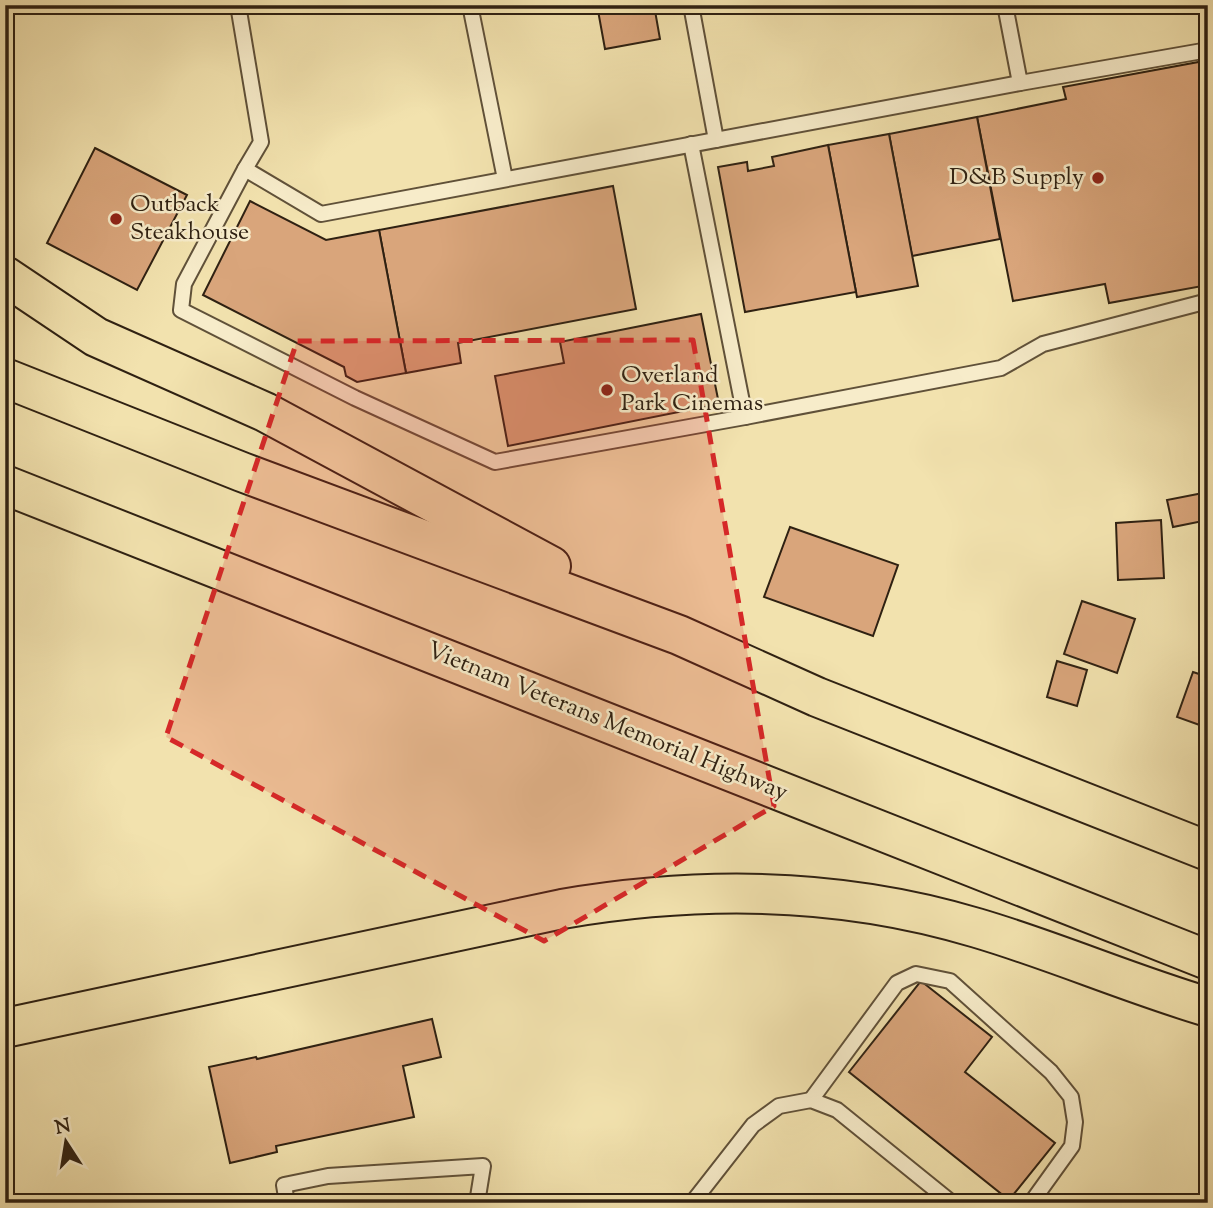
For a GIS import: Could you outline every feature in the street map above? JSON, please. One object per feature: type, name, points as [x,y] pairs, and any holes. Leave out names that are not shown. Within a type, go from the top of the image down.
[{"type":"highway","points":[[5,276],[96,337],[265,412],[679,635]]},
{"type":"highway","points":[[5,378],[255,477],[679,635],[817,697],[1208,851]]},
{"type":"highway","name":"Vietnam Veterans Memorial Highway","points":[[5,485],[1208,960]]},
{"type":"highway","points":[[5,1028],[562,909],[644,897],[723,892],[812,896],[915,912],[1011,938],[1208,1006]]},
{"type":"lane","points":[[238,5],[261,142],[184,284],[181,310],[355,398],[495,461],[1000,368],[1043,344],[1208,301]]},
{"type":"lane","points":[[470,5],[505,179]]},
{"type":"lane","points":[[691,5],[716,140]]},
{"type":"lane","points":[[1005,5],[1020,83]]},
{"type":"lane","points":[[245,169],[321,214],[1208,50]]},
{"type":"lane","points":[[691,144],[745,417]]},
{"type":"lane","points":[[811,1100],[897,983],[916,974],[950,981],[1051,1072],[1071,1097],[1075,1122],[1072,1146],[1031,1203]]},
{"type":"lane","points":[[692,1203],[753,1125],[779,1106],[811,1100],[837,1110],[952,1203]]},
{"type":"lane","points":[[286,1203],[284,1185],[328,1175],[483,1166],[477,1203]]},
{"type":"highlighted area","points":[[693,340],[774,806],[544,941],[166,737],[297,341]]},
{"type":"building","points":[[597,5],[654,5],[660,39],[605,49]]},
{"type":"building","name":"D&B Supply","points":[[1204,61],[1208,80],[1208,285],[1109,303],[1105,284],[1013,301],[977,117],[1066,99],[1063,87]]},
{"type":"building","points":[[977,117],[1000,239],[912,256],[889,134]]},
{"type":"building","points":[[889,134],[918,286],[857,297],[828,145]]},
{"type":"building","points":[[828,145],[856,292],[745,312],[718,167],[747,162],[748,171],[774,166],[772,157]]},
{"type":"building","name":"Outback Steakhouse","points":[[95,148],[187,195],[137,290],[47,243]]},
{"type":"building","points":[[613,186],[636,309],[458,343],[461,363],[406,373],[379,230]]},
{"type":"building","points":[[250,201],[326,240],[379,230],[406,373],[357,382],[346,376],[344,367],[203,295]]},
{"type":"building","name":"Overland Park Cinemas","points":[[701,314],[719,404],[508,446],[495,376],[564,363],[560,342]]},
{"type":"building","points":[[1208,492],[1208,520],[1173,527],[1167,500]]},
{"type":"building","points":[[1161,520],[1164,578],[1118,580],[1116,523]]},
{"type":"building","points":[[790,527],[898,565],[873,636],[764,597]]},
{"type":"building","points":[[1082,601],[1135,619],[1117,673],[1064,654]]},
{"type":"building","points":[[1057,661],[1087,670],[1077,706],[1047,697]]},
{"type":"building","points":[[1193,672],[1208,677],[1208,728],[1177,717]]},
{"type":"building","points":[[921,981],[992,1037],[965,1072],[1055,1143],[1009,1200],[849,1072]]},
{"type":"building","points":[[432,1019],[441,1057],[403,1066],[414,1117],[276,1146],[277,1152],[230,1163],[209,1067],[256,1057],[257,1059]]},
{"type":"place","name":"D&B Supply","points":[[1098,178]]},
{"type":"place","name":"Outback Steakhouse","points":[[116,219]]},
{"type":"place","name":"Overland Park Cinemas","points":[[607,390]]}]
